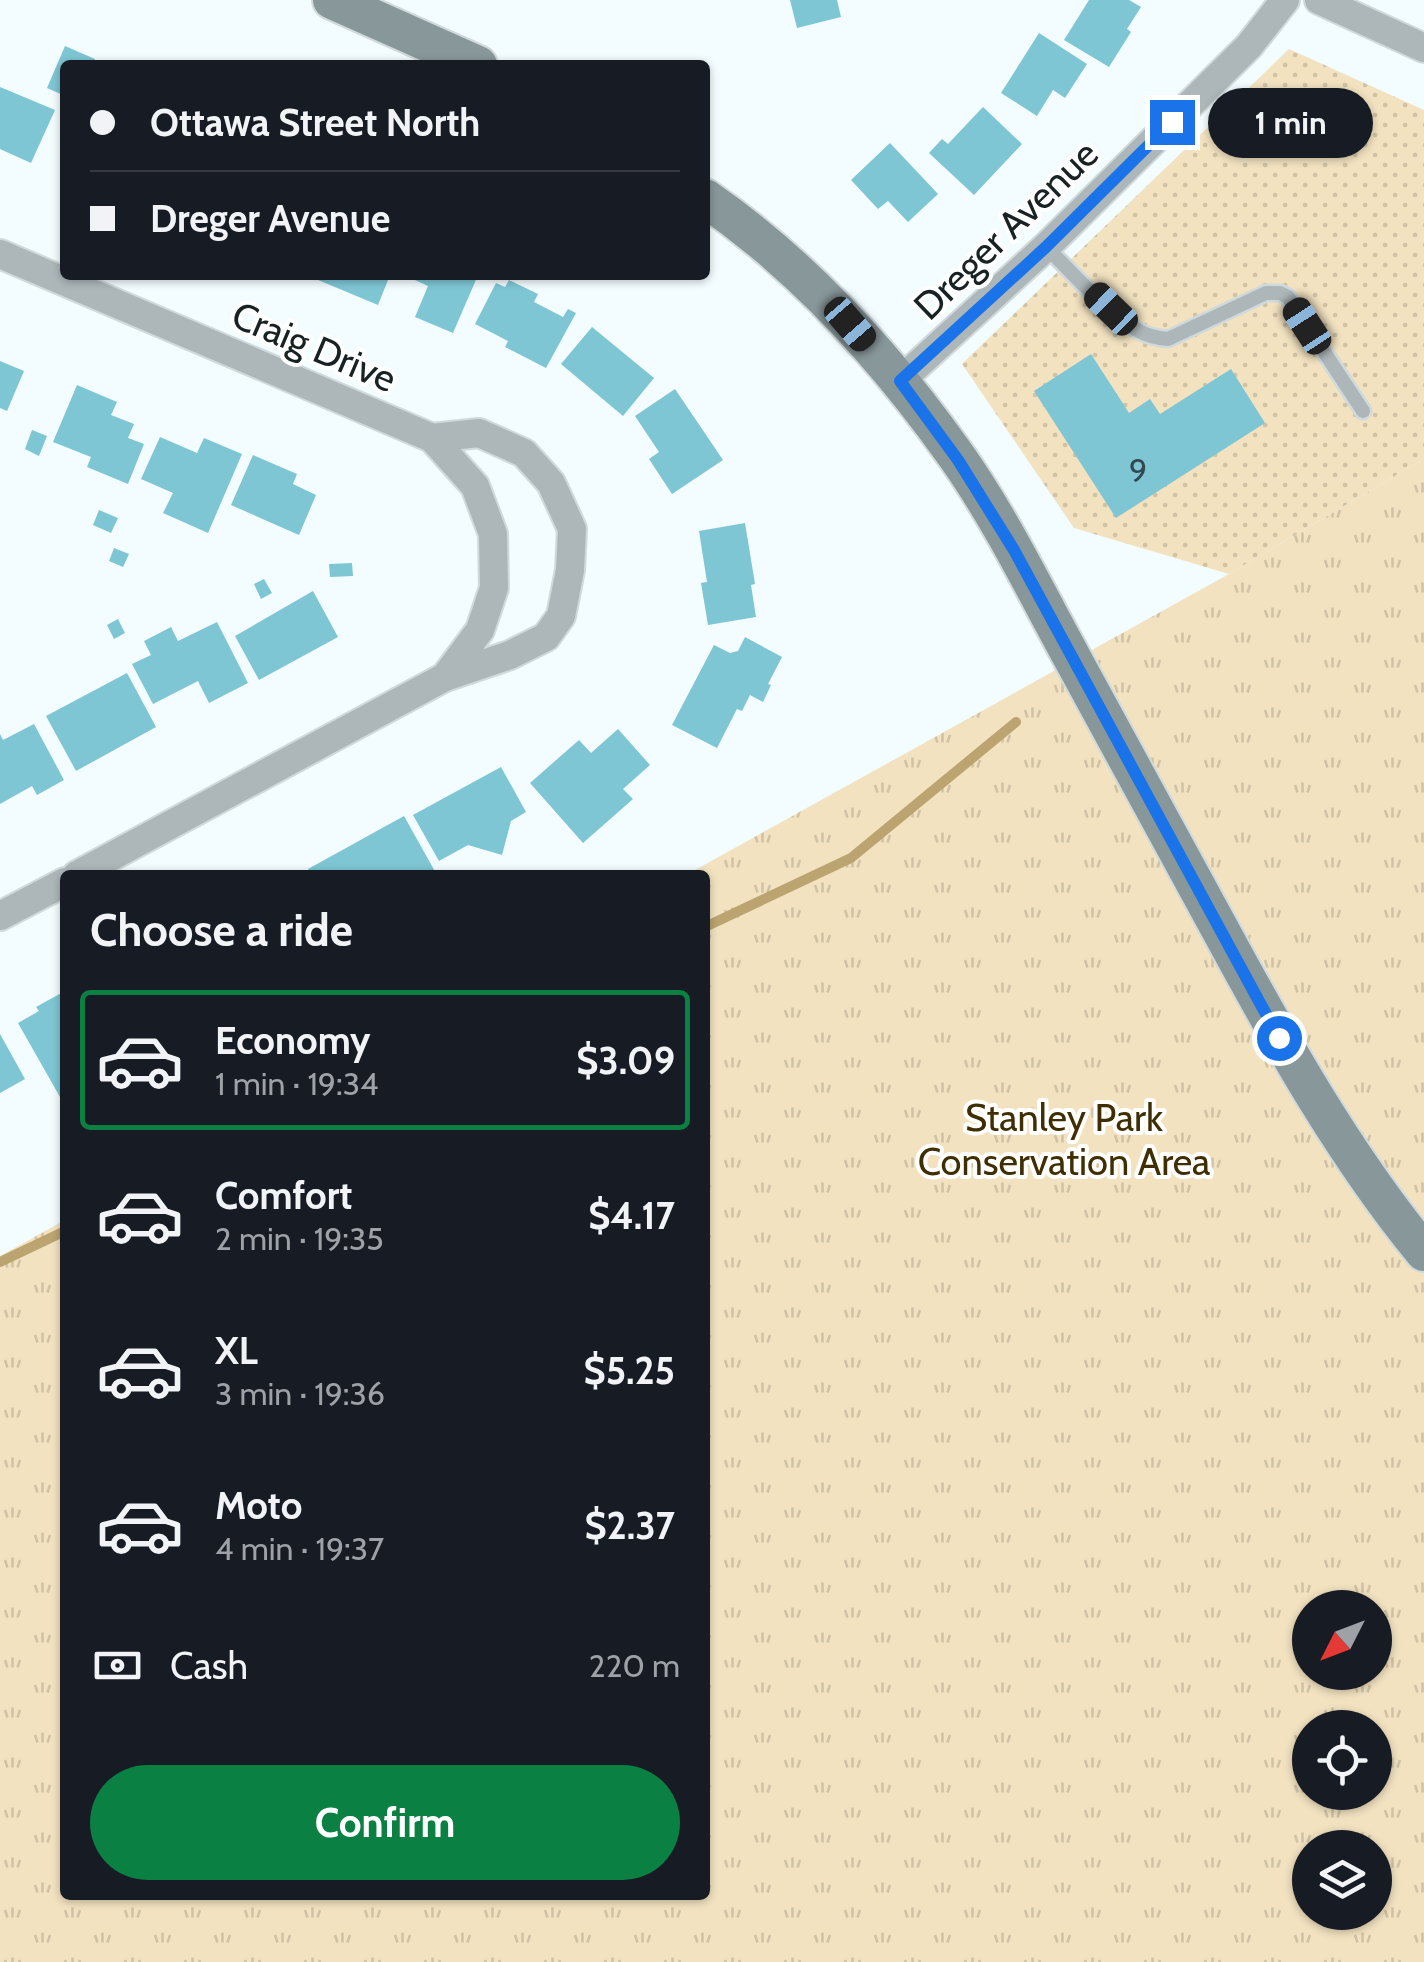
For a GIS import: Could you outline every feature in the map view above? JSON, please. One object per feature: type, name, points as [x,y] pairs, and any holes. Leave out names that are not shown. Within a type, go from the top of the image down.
[{"type":"main road","points":[[332,0],[467,60]]},
{"type":"main road","points":[[710,201],[743,224],[824,296],[900,381],[958,460],[1014,550],[1279,1038],[1388,1208],[1424,1252]]},
{"type":"street","name":"Dreger Avenue","points":[[900,381],[1046,247],[1248,46],[1285,0]]},
{"type":"street","points":[[1319,0],[1424,48]]},
{"type":"street","name":"Craig Drive","points":[[0,254],[60,280]]},
{"type":"street","name":"Craig Drive","points":[[61,280],[432,438],[475,486],[493,534],[494,588],[480,630],[445,678]]},
{"type":"street","name":"Craig Drive","points":[[86,870],[445,678],[546,637],[561,616],[570,570],[572,529],[552,483],[524,453],[480,433],[432,438]]},
{"type":"street","points":[[0,916],[60,885]]},
{"type":"lane","points":[[1046,247],[1111,309],[1138,331],[1154,338],[1168,339],[1266,293],[1280,293],[1288,298],[1363,411]]},
{"type":"green space","points":[[1289,49],[1424,110],[1424,459],[1229,574],[1074,528],[962,364]]},
{"type":"green space","name":"Stanley Park Conservation Area","points":[[1424,459],[1424,1962],[0,1962],[0,1256],[60,1223],[60,1900],[710,1900],[710,870],[695,870],[1229,574]]},
{"type":"building","points":[[790,0],[837,0],[841,17],[797,28]]},
{"type":"building","points":[[1089,0],[1129,0],[1141,7],[1109,67],[1064,40]]},
{"type":"building","points":[[1039,33],[1087,64],[1065,98],[1053,90],[1037,116],[1001,93]]},
{"type":"building","points":[[65,46],[95,59],[60,60],[60,94],[47,88]]},
{"type":"building","points":[[0,87],[55,110],[31,163],[0,149]]},
{"type":"building","points":[[983,107],[1022,144],[974,195],[929,153],[942,139],[948,144]]},
{"type":"building","points":[[890,143],[938,194],[908,222],[888,201],[878,209],[851,180]]},
{"type":"building","points":[[318,280],[388,280],[378,305]]},
{"type":"building","points":[[415,280],[476,280],[453,333],[415,317],[428,286]]},
{"type":"building","points":[[509,280],[538,294],[534,302],[563,317],[568,309],[576,313],[546,368],[505,347],[508,341],[475,324],[496,283],[505,287]]},
{"type":"building","points":[[592,327],[654,378],[623,416],[561,364]]},
{"type":"building","points":[[1091,354],[1129,413],[1150,399],[1160,414],[1231,369],[1265,423],[1116,518],[1034,391]]},
{"type":"building","points":[[0,361],[24,371],[7,411],[0,408]]},
{"type":"building","points":[[77,385],[117,402],[111,415],[134,424],[128,438],[144,444],[128,484],[87,467],[91,457],[53,442]]},
{"type":"building","points":[[675,389],[723,460],[672,494],[649,459],[659,452],[635,416]]},
{"type":"building","points":[[32,430],[47,436],[39,456],[25,449]]},
{"type":"building","points":[[160,437],[197,453],[204,438],[242,454],[208,533],[163,513],[173,493],[141,479]]},
{"type":"building","points":[[253,455],[297,474],[293,484],[316,495],[299,535],[231,505]]},
{"type":"building","points":[[99,510],[118,518],[111,533],[93,525]]},
{"type":"building","points":[[745,523],[756,617],[708,625],[701,583],[707,582],[699,531]]},
{"type":"building","points":[[114,548],[129,554],[123,567],[109,561]]},
{"type":"building","points":[[352,563],[353,576],[330,577],[329,564]]},
{"type":"building","points":[[264,579],[272,593],[261,599],[254,584]]},
{"type":"building","points":[[313,591],[338,637],[259,680],[235,636]]},
{"type":"building","points":[[118,619],[125,633],[114,639],[107,625]]},
{"type":"building","points":[[217,622],[248,683],[209,703],[198,681],[153,704],[132,664],[151,655],[144,641],[171,627],[178,641]]},
{"type":"building","points":[[745,637],[782,657],[763,702],[750,695],[742,711],[737,709],[717,748],[672,725],[714,645],[730,653],[738,651]]},
{"type":"building","points":[[127,673],[156,727],[76,771],[46,716]]},
{"type":"building","points":[[34,724],[64,780],[37,795],[32,786],[0,804],[0,734],[3,740]]},
{"type":"building","points":[[618,729],[650,765],[623,789],[633,799],[583,843],[530,783],[579,740],[591,753]]},
{"type":"building","points":[[501,767],[526,812],[511,821],[502,855],[468,845],[439,861],[413,815]]},
{"type":"building","points":[[404,816],[434,870],[308,870]]},
{"type":"building","points":[[60,994],[60,1097],[18,1023],[39,1011],[36,1007]]},
{"type":"building","points":[[0,1034],[25,1079],[0,1093]]},
{"type":"waterway","points":[[710,925],[851,858],[1016,722]]},
{"type":"waterway","points":[[0,1262],[60,1233]]},
{"type":"route","points":[[1172,122],[1046,247],[900,381],[958,460],[1014,550],[1279,1038]]}]
